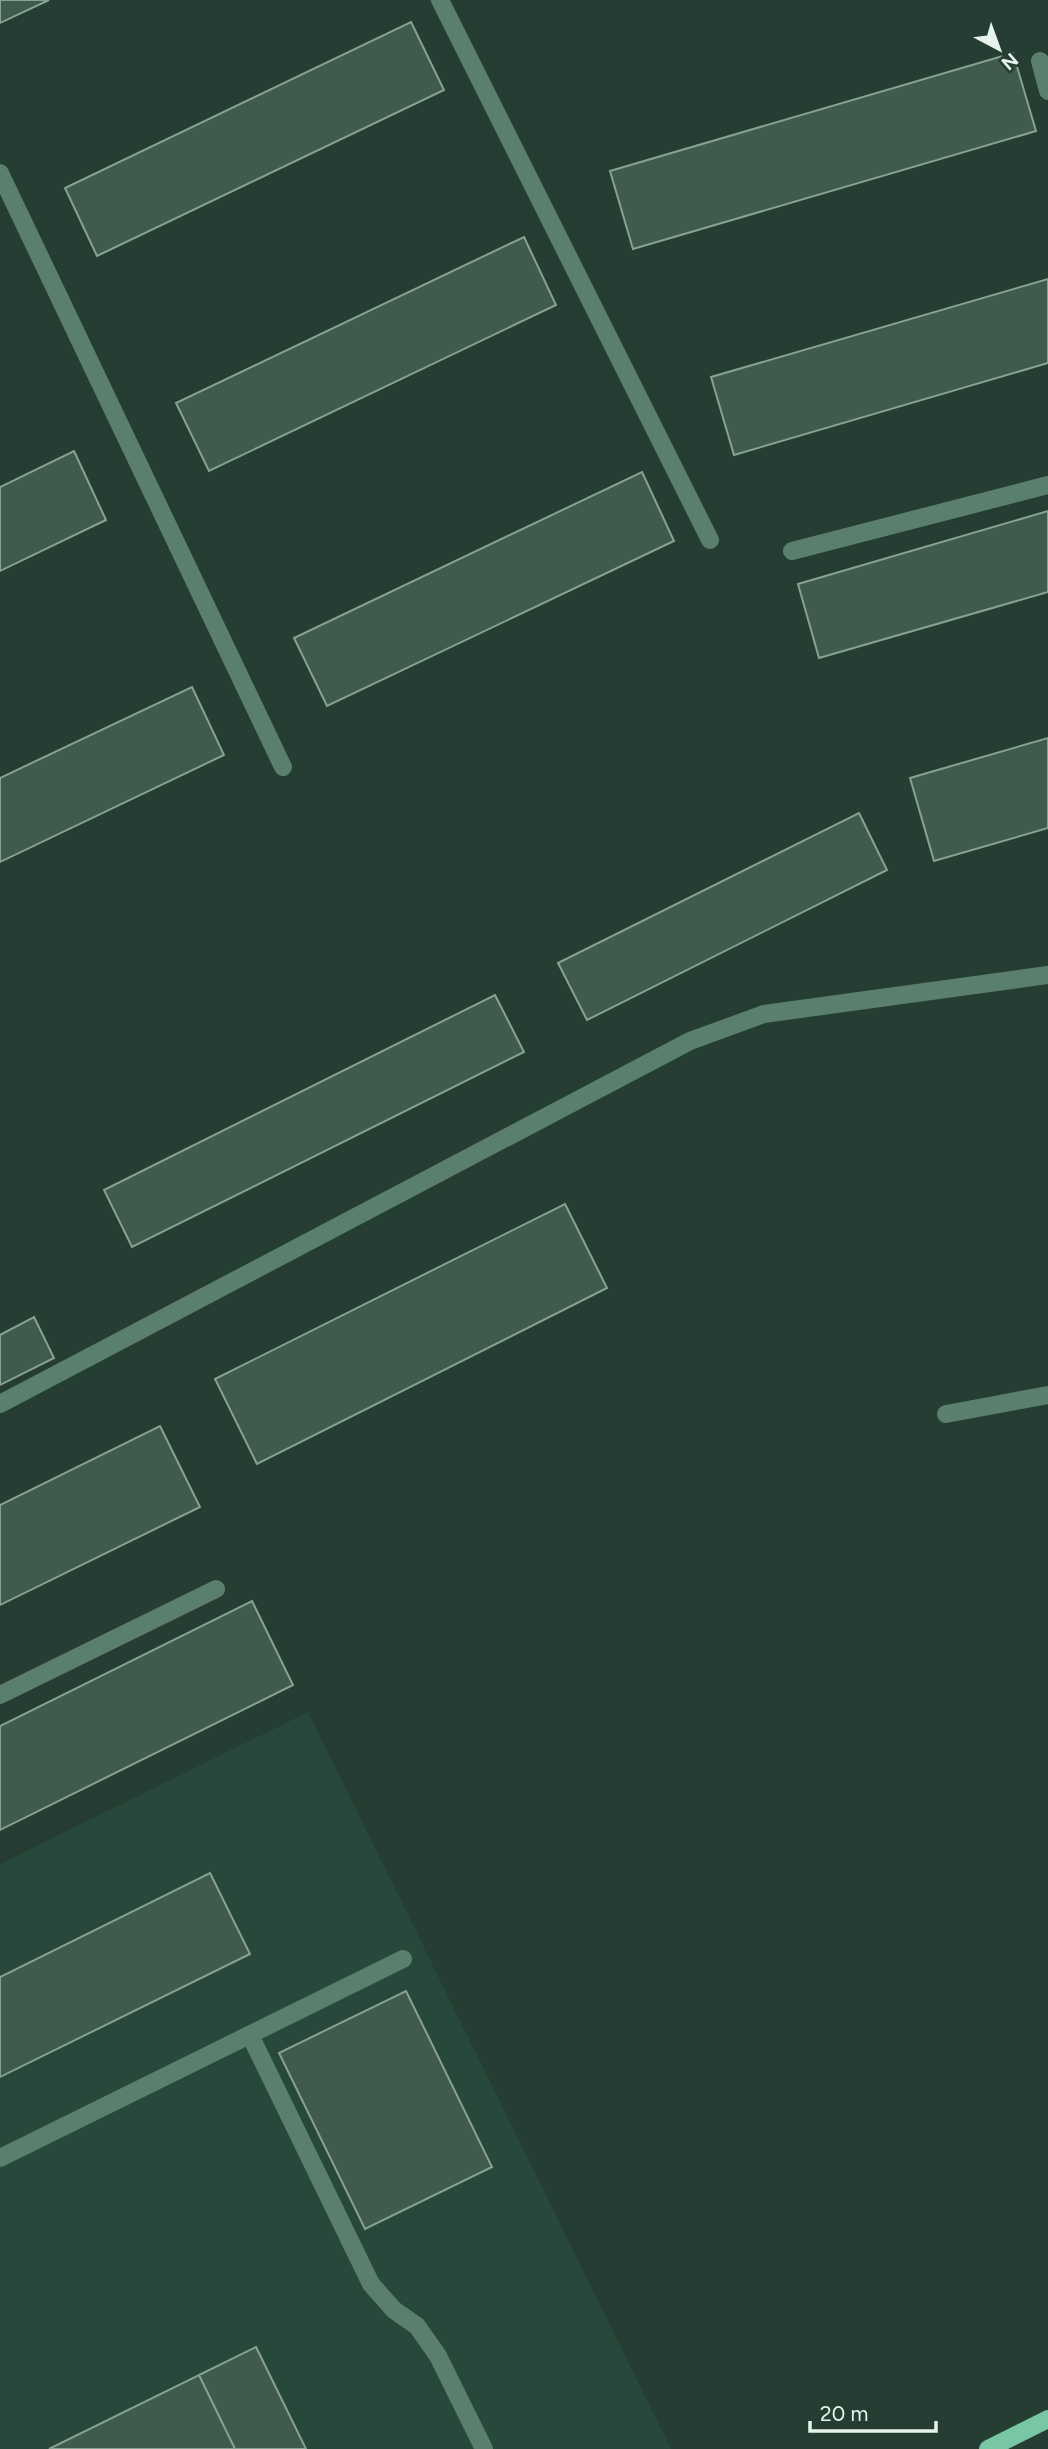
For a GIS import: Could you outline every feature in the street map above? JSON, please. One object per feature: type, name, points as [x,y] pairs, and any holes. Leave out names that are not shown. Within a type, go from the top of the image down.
[{"type":"main road","points":[[988,2449],[1048,2419]]},
{"type":"street","points":[[440,0],[710,540]]},
{"type":"street","points":[[1040,61],[1048,91]]},
{"type":"street","points":[[0,173],[283,767]]},
{"type":"street","points":[[792,551],[1048,485]]},
{"type":"street","points":[[0,1404],[690,1041],[764,1014],[1048,975]]},
{"type":"street","points":[[946,1414],[1048,1395]]},
{"type":"street","points":[[0,1695],[215,1589]]},
{"type":"street","points":[[0,2158],[403,1959]]},
{"type":"street","points":[[250,2035],[371,2284],[394,2310],[417,2326],[438,2356],[484,2449]]},
{"type":"shaded area","points":[[308,1712],[671,2449],[0,2449],[0,1864]]},
{"type":"building","points":[[0,0],[49,0],[0,23]]},
{"type":"building","points":[[411,22],[444,90],[97,256],[65,188]]},
{"type":"building","points":[[1013,53],[1036,131],[633,249],[610,171]]},
{"type":"building","points":[[524,237],[556,305],[209,471],[176,403]]},
{"type":"building","points":[[1048,279],[1048,363],[734,455],[711,377]]},
{"type":"building","points":[[74,451],[106,520],[0,571],[0,487]]},
{"type":"building","points":[[642,472],[674,541],[327,706],[294,638]]},
{"type":"building","points":[[1048,511],[1048,592],[819,658],[798,584]]},
{"type":"building","points":[[192,687],[224,755],[0,862],[0,778]]},
{"type":"building","points":[[1048,738],[1048,828],[934,861],[910,778]]},
{"type":"building","points":[[859,813],[887,870],[587,1020],[558,963]]},
{"type":"building","points":[[495,995],[524,1052],[132,1247],[104,1190]]},
{"type":"building","points":[[565,1204],[607,1288],[257,1464],[215,1379]]},
{"type":"building","points":[[34,1317],[54,1358],[0,1385],[0,1335]]},
{"type":"building","points":[[160,1426],[200,1507],[0,1605],[0,1505]]},
{"type":"building","points":[[252,1601],[293,1685],[0,1830],[0,1726]]},
{"type":"building","points":[[210,1873],[250,1954],[0,2077],[0,1977]]},
{"type":"building","points":[[406,1991],[492,2167],[365,2229],[279,2053]]},
{"type":"building","points":[[256,2347],[306,2449],[235,2449],[199,2375]]},
{"type":"building","points":[[199,2375],[235,2449],[49,2449]]}]
